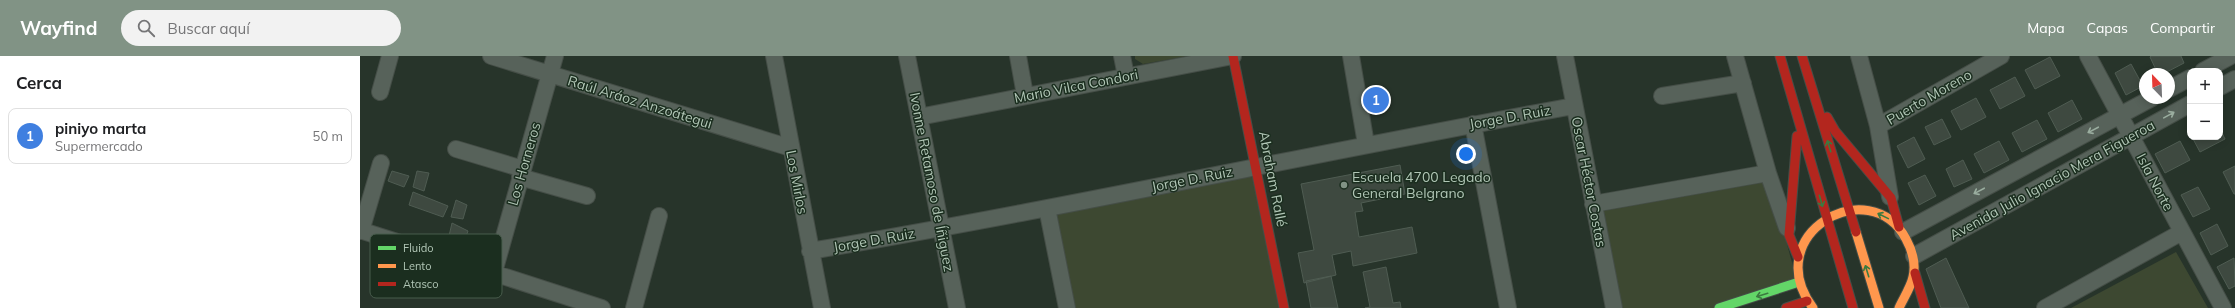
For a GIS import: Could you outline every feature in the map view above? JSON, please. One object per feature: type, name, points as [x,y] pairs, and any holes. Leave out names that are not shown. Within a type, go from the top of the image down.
[{"type":"main road","name":"Abraham Rallé","points":[[1233,56],[1284,308]]},
{"type":"main road","points":[[1780,56],[1853,308]]},
{"type":"main road","points":[[1802,56],[1879,308]]},
{"type":"main road","points":[[1812,92],[1835,131],[1891,198],[1901,229],[1914,256],[1915,273],[1925,308]]},
{"type":"main road","points":[[1786,308],[1810,304],[1799,282],[1798,257],[1789,235],[1797,139],[1793,99]]},
{"type":"main road","points":[[1798,257],[1804,241],[1809,233],[1826,218],[1848,209],[1867,210],[1884,216],[1901,229]]},
{"type":"main road","points":[[1899,308],[1910,292],[1915,273]]},
{"type":"main road","points":[[1719,308],[1799,282]]},
{"type":"street","points":[[380,92],[390,56]]},
{"type":"street","name":"Raúl Aráoz Anzoátegui","points":[[490,56],[790,148]]},
{"type":"street","name":"Los Horneros","points":[[502,244],[555,56]]},
{"type":"street","name":"Los Mirlos","points":[[774,56],[790,148],[822,308]]},
{"type":"street","name":"Ivonne Retamoso de Íñiguez","points":[[907,56],[940,229],[957,308]]},
{"type":"street","points":[[1018,56],[1025,95]]},
{"type":"street","points":[[1122,56],[1126,76]]},
{"type":"street","name":"Mario Vilca Condori","points":[[919,117],[1025,95],[1233,56]]},
{"type":"street","points":[[1351,56],[1366,144]]},
{"type":"street","name":"Oscar Héctor Costas","points":[[1565,56],[1614,308]]},
{"type":"street","points":[[1735,56],[1768,173],[1789,235]]},
{"type":"street","points":[[1859,56],[1878,126],[1891,198]]},
{"type":"street","name":"Puerto Moreno","points":[[1878,126],[2001,56]]},
{"type":"street","name":"Isla Norte","points":[[2088,56],[2182,232],[2227,305]]},
{"type":"street","points":[[2209,68],[2231,56]]},
{"type":"street","points":[[2175,86],[2187,80]]},
{"type":"street","points":[[1662,96],[1742,84]]},
{"type":"street","name":"Avenida Julio Ignacio Mera Figueroa","points":[[1901,229],[2141,104]]},
{"type":"street","name":"Jorge D. Ruiz","points":[[810,251],[940,229],[1366,144],[1574,106]]},
{"type":"street","name":"Avenida Julio Ignacio Mera Figueroa","points":[[1914,256],[2187,106]]},
{"type":"street","points":[[1473,124],[1508,308]]},
{"type":"street","points":[[456,149],[587,196]]},
{"type":"street","points":[[371,234],[361,231],[381,163]]},
{"type":"street","points":[[1593,204],[1768,173]]},
{"type":"street","points":[[1047,208],[1067,308]]},
{"type":"street","points":[[634,308],[659,216]]},
{"type":"street","points":[[2045,308],[2182,232]]},
{"type":"street","points":[[502,275],[602,308]]},
{"type":"green space","points":[[1135,56],[1188,56],[1143,64],[1135,59]]},
{"type":"green space","points":[[1256,167],[1283,308],[1068,308],[1048,209]]},
{"type":"green space","points":[[1768,174],[1797,281],[1713,308],[1614,308],[1596,205]]},
{"type":"green space","points":[[2176,252],[2208,308],[2071,308]]},
{"type":"building","points":[[2181,56],[2184,63],[2174,68],[2155,68],[2150,57]]},
{"type":"building","points":[[2050,57],[2060,76],[2035,89],[2025,70]]},
{"type":"building","points":[[2131,64],[2139,79],[2139,88],[2126,95],[2115,73]]},
{"type":"building","points":[[2015,77],[2025,96],[2000,109],[1990,90]]},
{"type":"building","points":[[1976,98],[1986,117],[1961,130],[1951,111]]},
{"type":"building","points":[[2072,100],[2082,119],[2058,132],[2048,113]]},
{"type":"building","points":[[1942,119],[1951,137],[1934,145],[1925,127]]},
{"type":"building","points":[[2037,120],[2047,139],[2022,152],[2012,133]]},
{"type":"building","points":[[2223,135],[2225,139],[2200,152],[2194,140],[2223,140]]},
{"type":"building","points":[[1914,137],[1925,159],[1908,168],[1897,146]]},
{"type":"building","points":[[1999,141],[2009,160],[1984,173],[1974,154]]},
{"type":"building","points":[[2180,141],[2190,160],[2165,173],[2155,154]]},
{"type":"building","points":[[1963,160],[1972,179],[1954,187],[1946,169]]},
{"type":"building","points":[[1400,165],[1405,194],[1361,203],[1363,211],[1355,212],[1359,237],[1412,227],[1417,253],[1353,266],[1351,251],[1332,255],[1336,275],[1304,283],[1298,253],[1314,250],[1301,184]]},
{"type":"building","points":[[2235,166],[2235,194],[2234,194],[2223,172]]},
{"type":"building","points":[[392,171],[409,176],[404,187],[388,181]]},
{"type":"building","points":[[417,171],[429,173],[424,191],[413,187]]},
{"type":"building","points":[[1925,175],[1936,196],[1919,205],[1908,183]]},
{"type":"building","points":[[2198,187],[2210,209],[2193,217],[2181,195]]},
{"type":"building","points":[[413,192],[448,206],[443,217],[409,205]]},
{"type":"building","points":[[456,200],[467,205],[463,219],[451,217]]},
{"type":"building","points":[[452,223],[468,231],[467,234],[449,234]]},
{"type":"building","points":[[2217,224],[2228,246],[2211,255],[2200,233]]},
{"type":"building","points":[[1946,258],[1969,308],[1941,308],[1926,269]]},
{"type":"building","points":[[2234,258],[2235,286],[2229,289],[2217,267]]},
{"type":"building","points":[[1386,267],[1393,303],[1400,302],[1401,308],[1365,308],[1370,307],[1363,272]]},
{"type":"building","points":[[1331,276],[1338,308],[1311,308],[1306,281]]},
{"type":"traffic: fast","points":[[1719,308],[1799,282]]},
{"type":"traffic: slow","points":[[1813,308],[1800,281],[1799,256],[1809,236],[1825,220],[1846,211],[1869,211],[1889,219],[1906,239],[1912,252],[1914,262],[1913,277],[1909,289],[1899,308]]},
{"type":"traffic: slow","points":[[1856,232],[1879,308]]},
{"type":"traffic: jam","points":[[1233,56],[1284,308]]},
{"type":"traffic: jam","points":[[1780,56],[1853,308]]},
{"type":"traffic: jam","points":[[1802,56],[1856,232]]},
{"type":"traffic: jam","points":[[1827,117],[1835,131],[1891,198],[1899,227]]},
{"type":"traffic: jam","points":[[1797,136],[1789,235],[1798,257]]},
{"type":"traffic: jam","points":[[1915,273],[1925,308]]},
{"type":"traffic: jam","points":[[1786,308],[1807,301]]},
{"type":"place","name":"piniyo marta","points":[[1376,100]]},
{"type":"place","name":"Escuela 4700 Legado General Belgrano","points":[[1344,185]]}]
